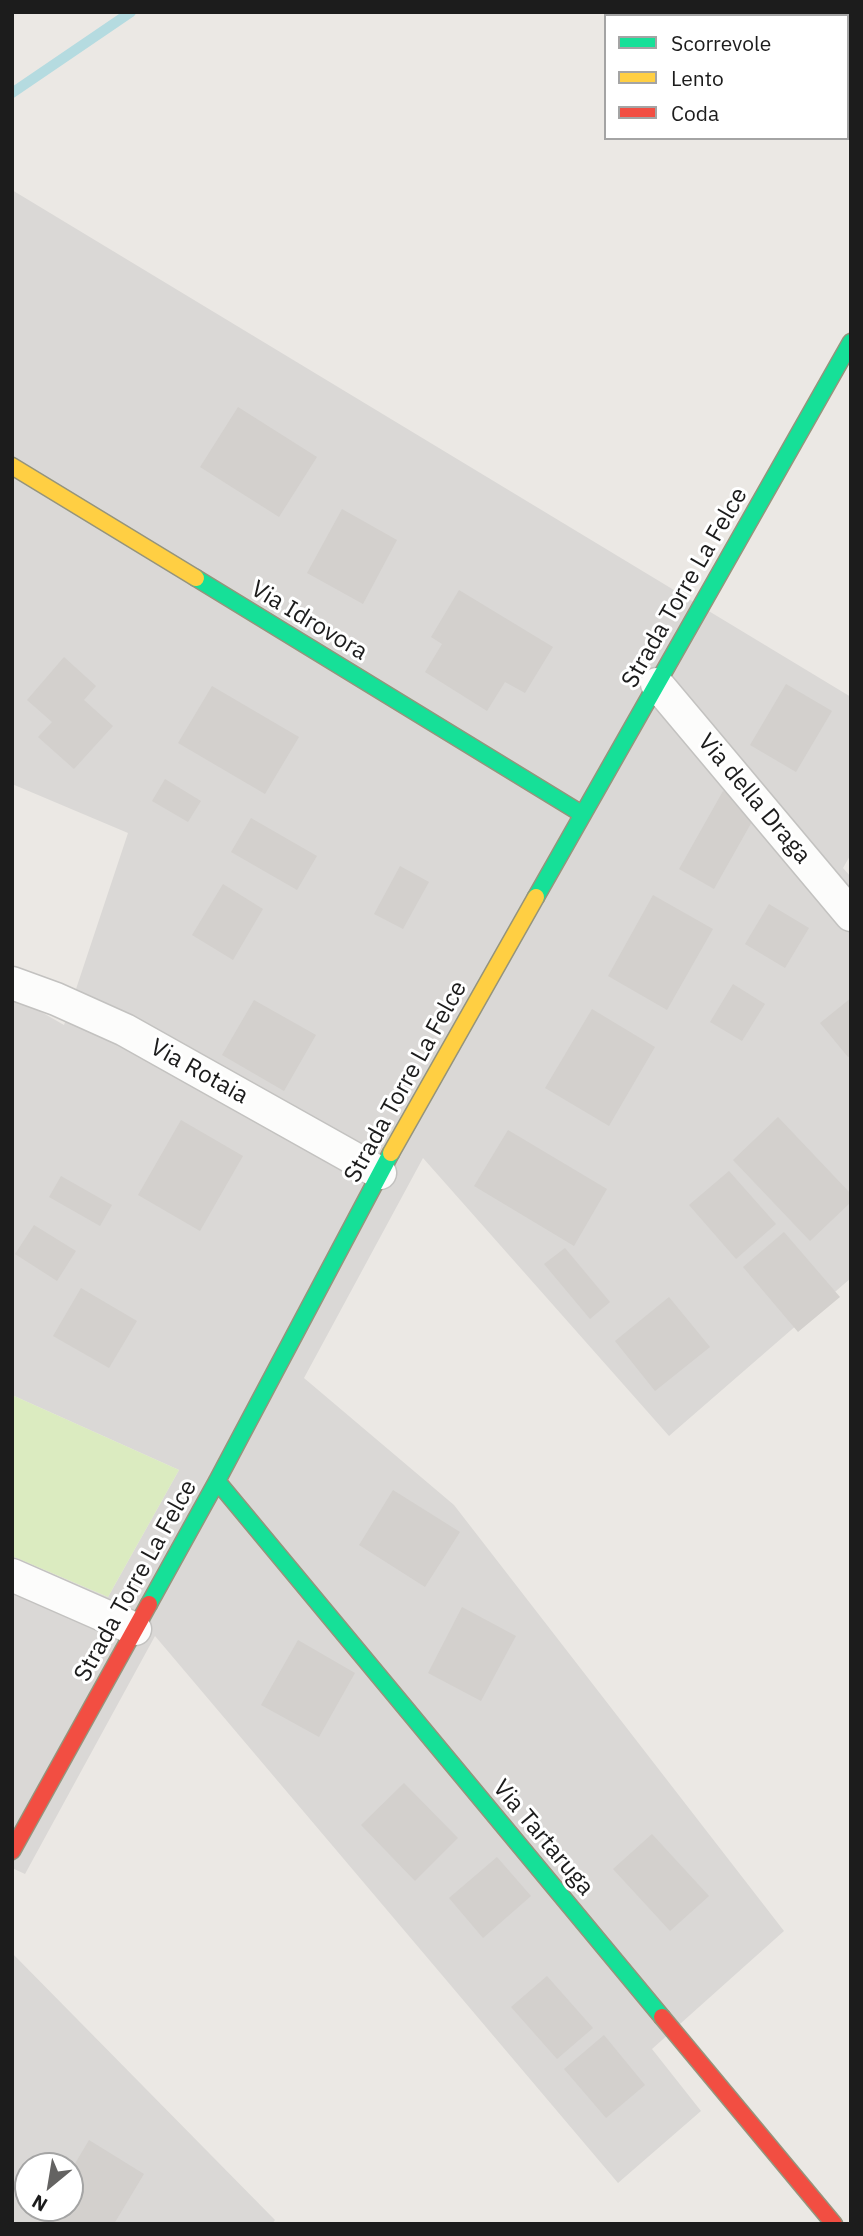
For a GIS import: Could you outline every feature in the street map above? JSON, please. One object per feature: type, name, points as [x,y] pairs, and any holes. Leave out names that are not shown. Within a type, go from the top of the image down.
[{"type":"street","name":"Strada Torre La Felce","points":[[12,1851],[217,1481],[380,1173],[851,342]]},
{"type":"street","name":"Via Idrovora","points":[[12,466],[582,814]]},
{"type":"street","name":"Via della Draga","points":[[657,684],[851,915]]},
{"type":"street","name":"Via Rotaia","points":[[12,983],[56,999],[125,1030],[380,1173]]},
{"type":"street","name":"Via Tartaruga","points":[[217,1481],[834,2224]]},
{"type":"street","points":[[12,1576],[135,1629]]},
{"type":"shaded area","points":[[12,190],[851,697],[851,854],[843,868],[851,877],[851,1278],[669,1436],[423,1158],[304,1378],[454,1505],[784,1931],[652,2049],[701,2111],[618,2183],[155,1636],[25,1874],[12,1868],[12,1556],[108,1597],[179,1470],[12,1395],[12,995],[64,1025],[128,833],[12,784]]},
{"type":"shaded area","points":[[12,1953],[275,2220],[272,2224],[12,2224]]},
{"type":"green space","points":[[12,1395],[179,1470],[108,1597],[12,1556]]},
{"type":"building","points":[[238,407],[317,457],[279,517],[200,467]]},
{"type":"building","points":[[342,509],[397,540],[363,604],[307,573]]},
{"type":"building","points":[[459,590],[553,647],[525,693],[505,682],[487,711],[425,672],[442,644],[431,637]]},
{"type":"building","points":[[64,657],[96,686],[84,700],[113,726],[74,769],[38,737],[52,722],[27,700]]},
{"type":"building","points":[[786,684],[832,711],[796,772],[750,745]]},
{"type":"building","points":[[212,686],[299,737],[265,794],[178,743]]},
{"type":"building","points":[[165,779],[201,801],[188,822],[152,801]]},
{"type":"building","points":[[723,791],[758,811],[714,889],[679,869]]},
{"type":"building","points":[[251,818],[317,856],[297,890],[231,852]]},
{"type":"building","points":[[400,866],[429,882],[403,929],[374,914]]},
{"type":"building","points":[[223,884],[263,909],[233,960],[192,935]]},
{"type":"building","points":[[653,895],[713,929],[667,1010],[608,976]]},
{"type":"building","points":[[769,904],[809,928],[785,968],[745,944]]},
{"type":"building","points":[[733,984],[765,1004],[742,1041],[710,1022]]},
{"type":"building","points":[[851,998],[851,1056],[848,1057],[820,1023]]},
{"type":"building","points":[[254,1000],[316,1035],[284,1091],[222,1055]]},
{"type":"building","points":[[592,1009],[655,1047],[609,1126],[545,1088]]},
{"type":"building","points":[[778,1117],[851,1194],[851,1202],[810,1241],[733,1160]]},
{"type":"building","points":[[181,1120],[243,1156],[200,1231],[138,1195]]},
{"type":"building","points":[[508,1130],[607,1189],[574,1246],[474,1186]]},
{"type":"building","points":[[729,1171],[776,1224],[736,1259],[689,1205]]},
{"type":"building","points":[[61,1176],[112,1205],[100,1226],[49,1197]]},
{"type":"building","points":[[34,1225],[76,1251],[57,1281],[15,1254]]},
{"type":"building","points":[[784,1232],[840,1297],[798,1332],[743,1267]]},
{"type":"building","points":[[565,1248],[610,1302],[590,1319],[544,1264]]},
{"type":"building","points":[[81,1288],[137,1321],[109,1368],[53,1336]]},
{"type":"building","points":[[669,1297],[710,1347],[655,1391],[615,1341]]},
{"type":"building","points":[[393,1490],[460,1532],[425,1587],[359,1545]]},
{"type":"building","points":[[462,1607],[516,1636],[481,1701],[428,1673]]},
{"type":"building","points":[[298,1640],[355,1673],[319,1737],[261,1705]]},
{"type":"building","points":[[404,1783],[458,1838],[415,1881],[361,1825]]},
{"type":"building","points":[[652,1834],[709,1896],[670,1931],[613,1869]]},
{"type":"building","points":[[497,1857],[531,1896],[483,1938],[449,1898]]},
{"type":"building","points":[[547,1976],[593,2028],[557,2059],[511,2007]]},
{"type":"building","points":[[604,2035],[645,2085],[606,2118],[564,2069]]},
{"type":"building","points":[[89,2140],[144,2174],[114,2224],[39,2224],[84,2222],[84,2152],[82,2152]]},
{"type":"waterway","points":[[12,93],[131,12]]},
{"type":"traffic: fast","points":[[536,897],[851,342]]},
{"type":"traffic: fast","points":[[196,578],[582,814]]},
{"type":"traffic: fast","points":[[149,1604],[391,1153]]},
{"type":"traffic: fast","points":[[217,1481],[662,2017]]},
{"type":"traffic: slow","points":[[12,466],[196,578]]},
{"type":"traffic: slow","points":[[391,1153],[536,897]]},
{"type":"traffic: jam","points":[[12,1851],[149,1604]]},
{"type":"traffic: jam","points":[[662,2017],[834,2224]]}]
